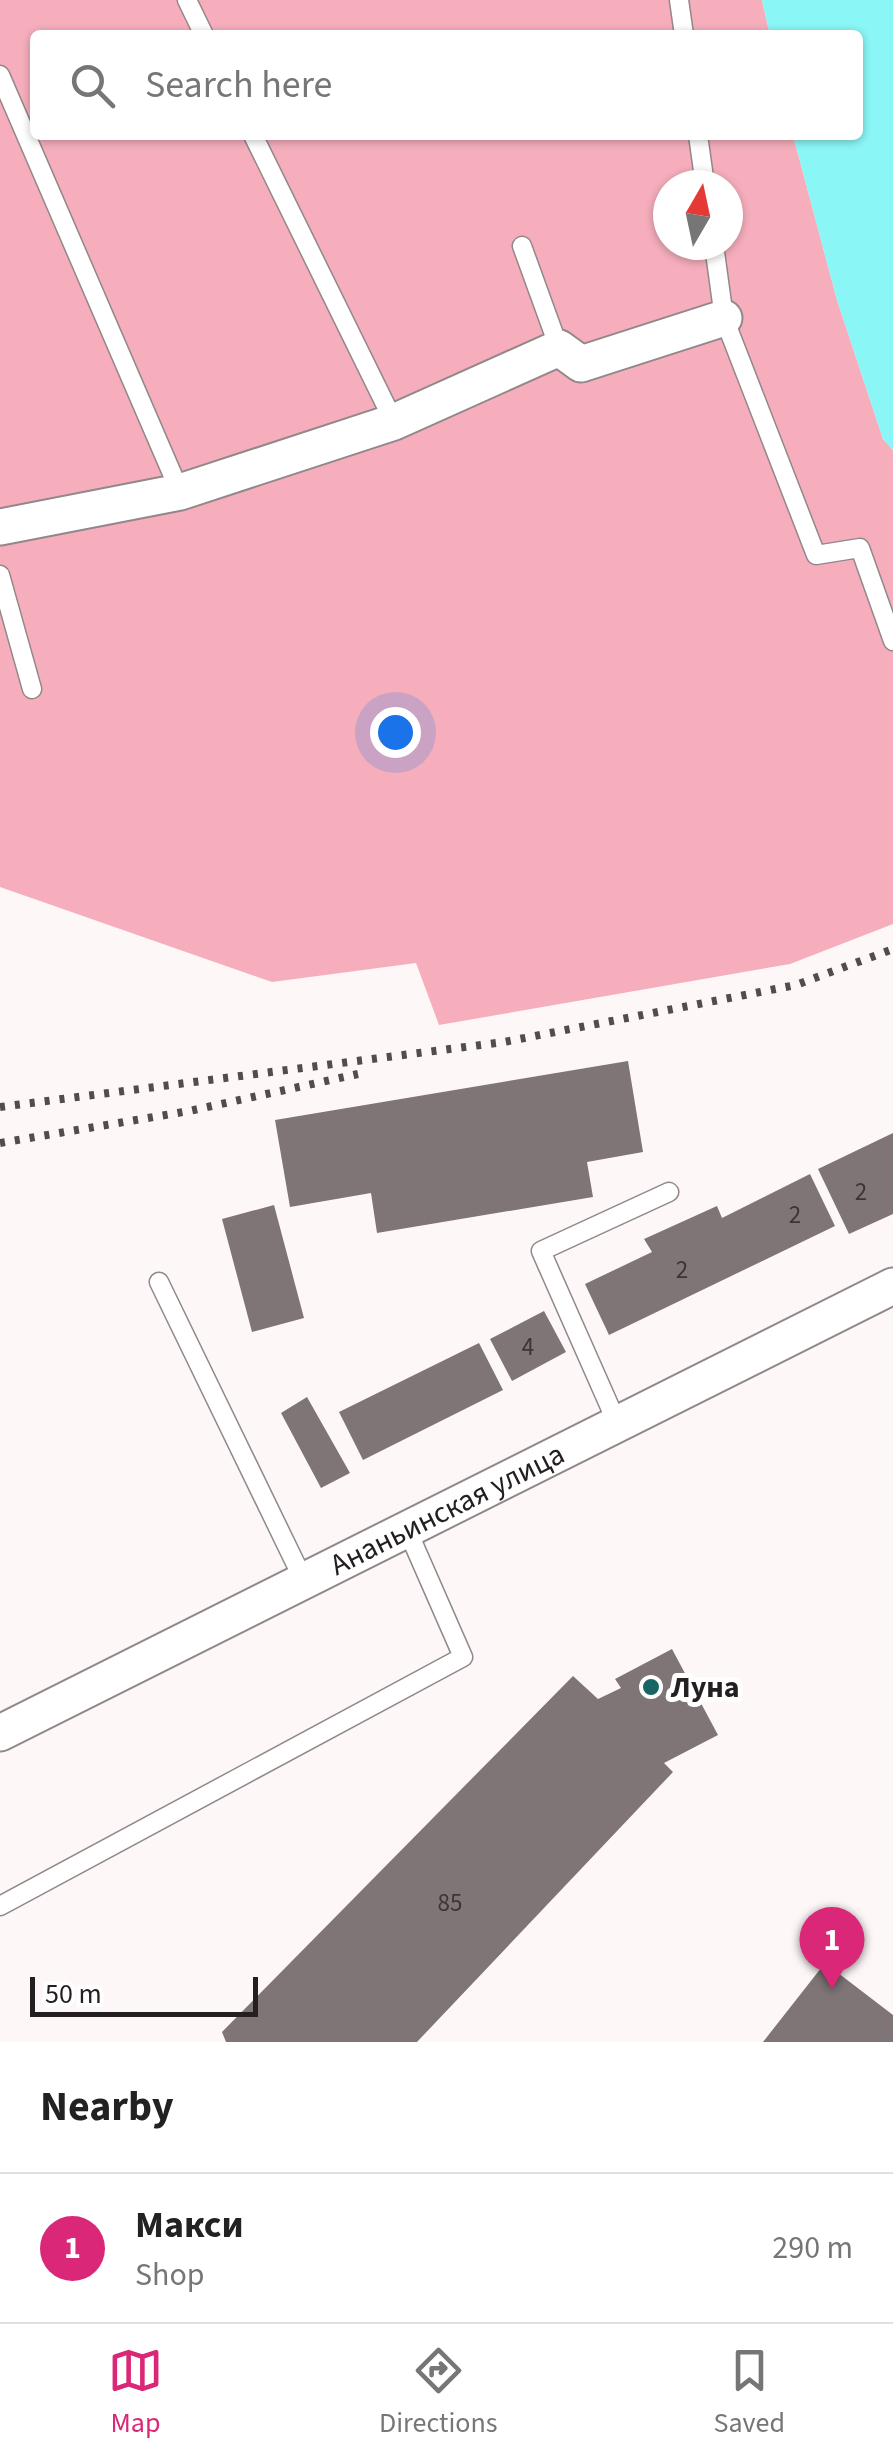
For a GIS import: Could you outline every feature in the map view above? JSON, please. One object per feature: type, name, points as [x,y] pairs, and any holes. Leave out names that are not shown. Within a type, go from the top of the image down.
[{"type":"street","points":[[0,528],[180,492],[394,422],[559,348],[581,364],[724,318]]},
{"type":"street","name":"Ананьинская улица","points":[[0,1733],[893,1286]]},
{"type":"lane","points":[[186,0],[201,30]]},
{"type":"lane","points":[[679,0],[683,30]]},
{"type":"lane","points":[[0,75],[180,492]]},
{"type":"lane","points":[[255,140],[394,422]]},
{"type":"lane","points":[[699,140],[703,170]]},
{"type":"lane","points":[[522,246],[559,348]]},
{"type":"lane","points":[[716,260],[724,318],[816,555],[860,548],[893,641]]},
{"type":"lane","points":[[0,575],[32,690]]},
{"type":"lane","points":[[618,1424],[541,1251],[669,1192]]},
{"type":"lane","points":[[159,1282],[303,1580]]},
{"type":"lane","points":[[0,1906],[463,1657],[406,1528]]},
{"type":"shaded area","points":[[0,0],[762,0],[769,30],[30,30],[30,140],[794,140],[837,300],[883,439],[893,450],[893,924],[790,964],[439,1025],[416,963],[272,982],[0,887]]},
{"type":"water","points":[[762,0],[893,0],[893,450],[883,439],[837,300],[794,140],[863,140],[863,30],[769,30]]},
{"type":"building","points":[[628,1061],[643,1152],[587,1162],[593,1197],[377,1233],[371,1193],[290,1207],[275,1120]]},
{"type":"building","points":[[893,1133],[893,1214],[849,1234],[818,1169]]},
{"type":"building","points":[[810,1174],[835,1226],[609,1335],[585,1284],[652,1252],[644,1239],[717,1206],[722,1218]]},
{"type":"building","points":[[274,1205],[304,1318],[252,1332],[222,1219]]},
{"type":"building","points":[[544,1311],[566,1352],[512,1381],[490,1339]]},
{"type":"building","points":[[479,1343],[503,1390],[363,1460],[339,1412]]},
{"type":"building","points":[[307,1397],[350,1473],[321,1488],[281,1413]]},
{"type":"building","points":[[672,1649],[718,1735],[664,1763],[673,1772],[417,2042],[226,2042],[222,2032],[573,1676],[598,1699],[621,1688],[615,1679]]},
{"type":"building","points":[[825,1963],[893,2015],[893,2042],[763,2042]]},
{"type":"railway","points":[[0,1107],[504,1042],[796,985],[893,949]]},
{"type":"railway","points":[[0,1143],[189,1111],[358,1074]]},
{"type":"place","name":"Луна","points":[[651,1687]]},
{"type":"place","name":"Макси","points":[[832,1989]]}]
